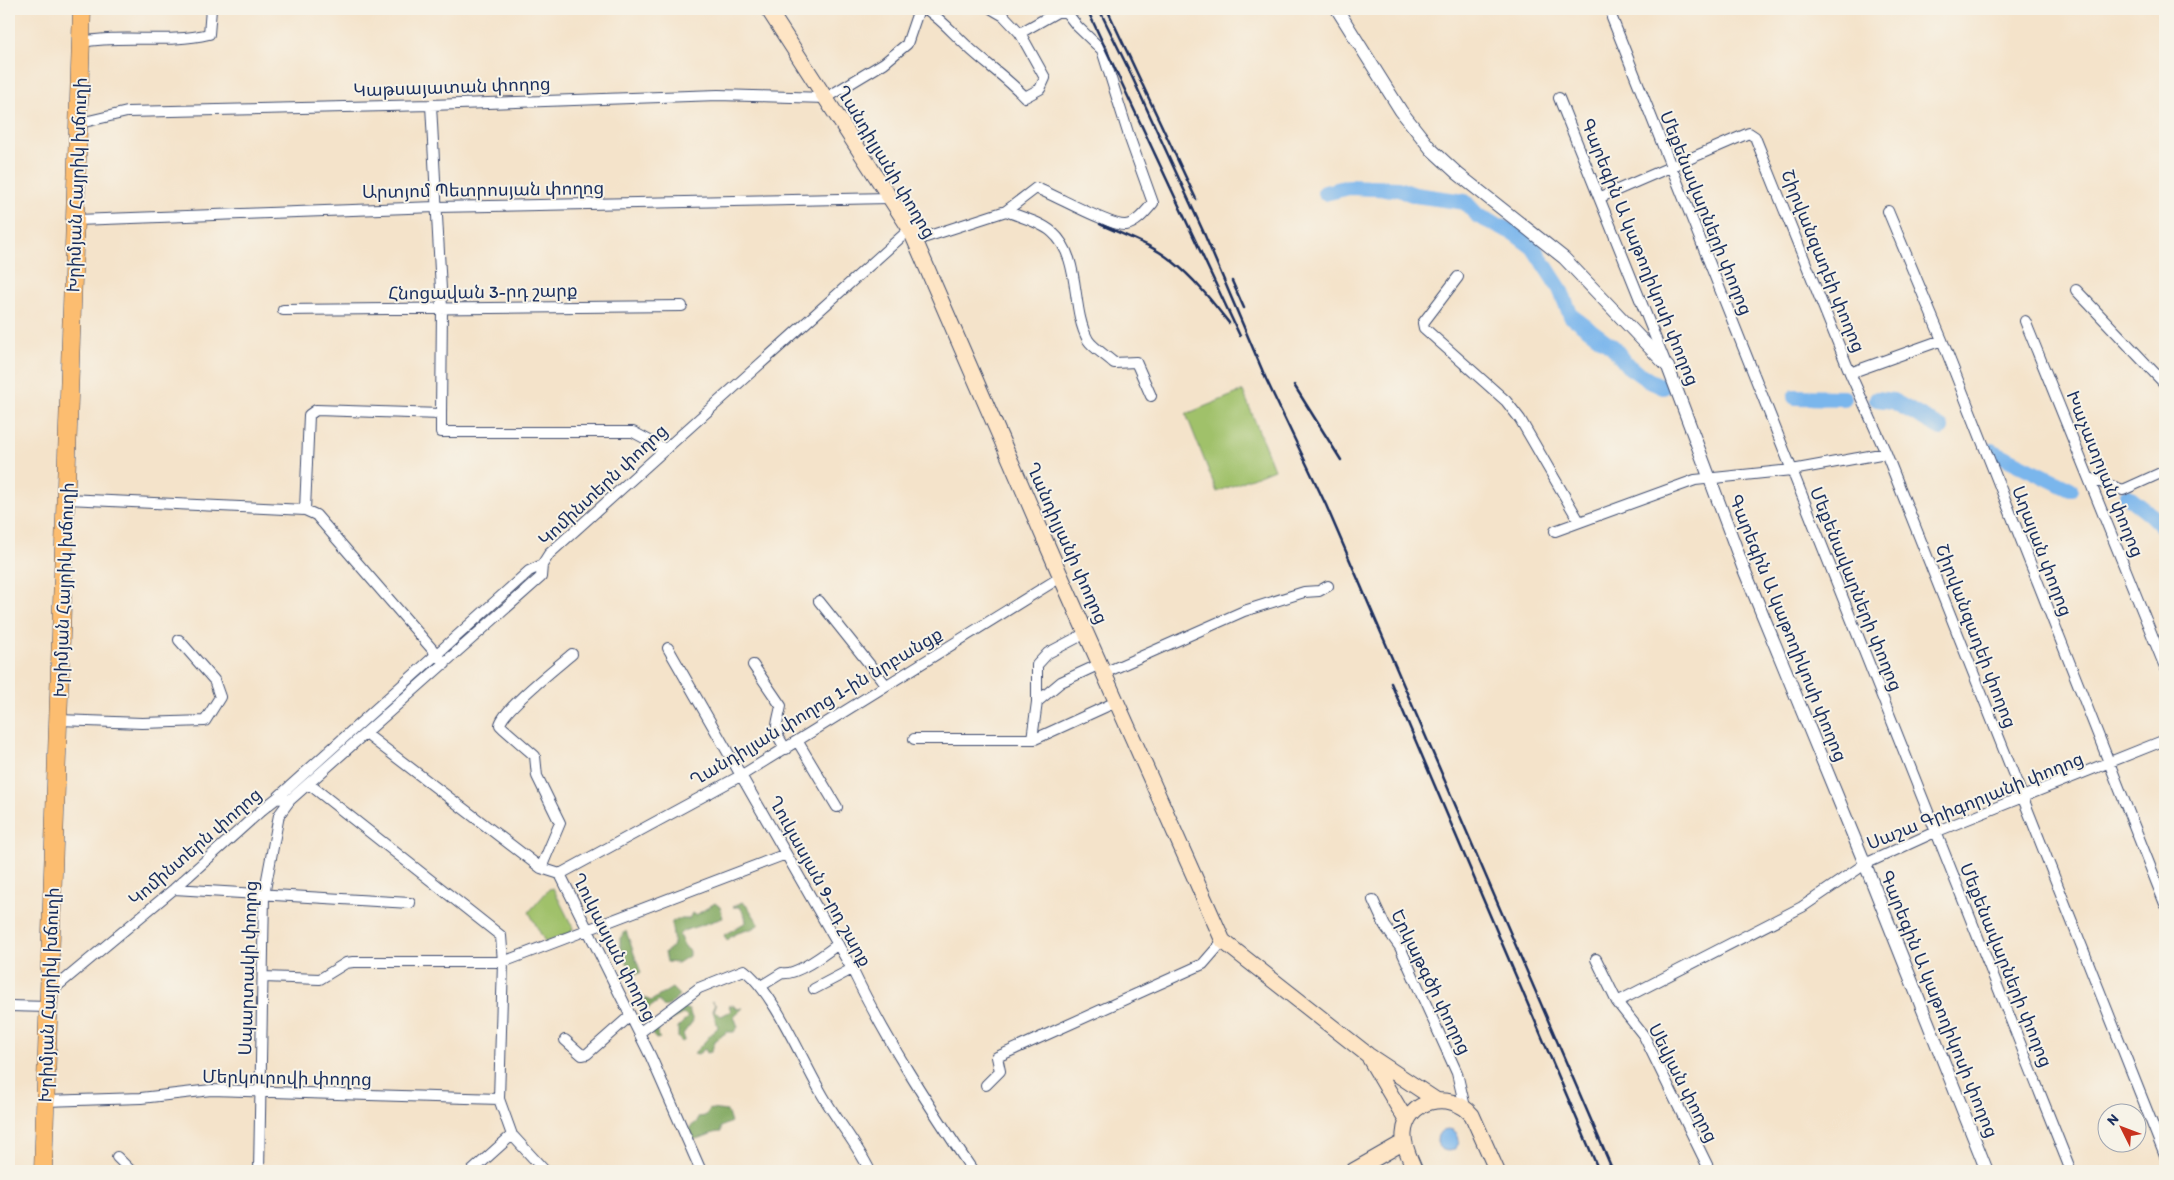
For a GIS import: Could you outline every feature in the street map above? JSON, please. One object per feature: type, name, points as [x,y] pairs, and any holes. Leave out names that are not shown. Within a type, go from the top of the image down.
[{"type":"highway","name":"Խրիմյան Հայրիկ խճուղի","points":[[43,1171],[77,220],[82,9]]},
{"type":"main road","name":"Ղանդիլյանի փողոց","points":[[768,9],[910,229],[1061,577],[1223,941],[1368,1055],[1436,1100]]},
{"type":"main road","name":"Ղանդիլյանի փողոց","points":[[1368,1055],[1407,1122]]},
{"type":"main road","points":[[1415,1171],[1404,1142],[1407,1122],[1417,1110],[1436,1100],[1449,1100],[1465,1107],[1472,1115],[1497,1171]]},
{"type":"main road","points":[[1353,1171],[1404,1142]]},
{"type":"street","points":[[82,42],[106,37],[156,38],[209,34],[211,9]]},
{"type":"street","points":[[826,98],[884,63],[907,44],[919,9]]},
{"type":"street","points":[[926,9],[939,18],[968,47],[1008,78],[1025,97],[1040,89],[1045,78],[1020,33],[1004,16],[992,9]]},
{"type":"street","points":[[1336,9],[1401,111],[1432,149],[1458,174],[1564,258],[1668,367]]},
{"type":"street","points":[[910,229],[926,237],[1006,211],[1036,188],[1055,194],[1116,225],[1128,225],[1143,215],[1153,202],[1129,136],[1102,50],[1077,26],[1067,13],[1060,10],[1020,33]]},
{"type":"street","name":"Մեքենավարների փողոց","points":[[1612,18],[2071,1171]]},
{"type":"street","name":"Կաթսայատան փողոց","points":[[80,123],[127,112],[431,105],[718,94],[826,98]]},
{"type":"street","name":"Գարեգին Ա կաթողիկոսի փողոց","points":[[1559,98],[1668,367],[1710,480],[1865,864],[1986,1171]]},
{"type":"street","points":[[431,105],[442,308],[441,432],[633,432],[665,449]]},
{"type":"street","name":"Շիրվանզադեի փողոց","points":[[1671,168],[1749,133],[1755,136],[1850,373],[1886,453],[2165,1156]]},
{"type":"street","points":[[1600,197],[1671,168]]},
{"type":"street","name":"Արտյոմ Պետրոսյան փողոց","points":[[77,220],[436,207],[889,198]]},
{"type":"street","points":[[1006,211],[1051,231],[1067,251],[1074,274],[1074,288],[1088,341],[1114,363],[1136,362],[1151,396]]},
{"type":"street","name":"Աղայան փողոց","points":[[1888,211],[1942,340],[2108,764],[2165,904]]},
{"type":"street","name":"Կոմինտերն փողոց","points":[[49,1000],[277,798],[290,800],[445,664],[541,577],[542,565],[549,554],[910,229]]},
{"type":"street","points":[[1458,277],[1423,323],[1424,328],[1506,401],[1520,419],[1579,521]]},
{"type":"street","points":[[2076,290],[2165,384]]},
{"type":"street","name":"Հնոցավան 3-րդ շարք","points":[[283,310],[682,306]]},
{"type":"street","name":"Խաչատրյան փողոց","points":[[2025,321],[2165,667]]},
{"type":"street","points":[[1850,373],[1942,340]]},
{"type":"street","points":[[305,510],[309,415],[316,410],[441,414]]},
{"type":"street","points":[[1555,531],[1677,484],[1695,480],[1710,480],[1792,470],[1886,453]]},
{"type":"street","points":[[2089,478],[2123,490],[2165,471]]},
{"type":"street","points":[[67,499],[305,510],[316,515],[445,664]]},
{"type":"street","points":[[277,798],[529,571],[542,565]]},
{"type":"street","name":"Ղանդիլյան փողոց 1-ին նրբանցք","points":[[560,874],[742,775],[798,742],[886,685],[1061,577]]},
{"type":"street","points":[[1037,702],[1061,682],[1102,669],[1244,611],[1304,592],[1319,591],[1328,586]]},
{"type":"street","points":[[819,601],[886,685]]},
{"type":"street","points":[[1032,739],[1037,702],[1037,665],[1048,653],[1086,633]]},
{"type":"street","points":[[59,720],[142,723],[205,721],[220,697],[214,680],[179,640]]},
{"type":"street","name":"Ղուկասյան 9-րդ շարք","points":[[668,648],[838,944],[868,1003],[932,1112],[973,1171]]},
{"type":"street","points":[[541,868],[560,822],[537,776],[535,756],[500,725],[501,720],[516,703],[572,654]]},
{"type":"street","points":[[753,665],[781,706],[775,729],[778,738],[786,748]]},
{"type":"street","points":[[914,739],[1032,739],[1116,702]]},
{"type":"street","name":"Ղուկասյան փողոց","points":[[366,734],[541,868],[560,874],[639,1033],[701,1171]]},
{"type":"street","name":"Սաշա Գրիգորյանի փողոց","points":[[1617,1002],[1802,907],[1865,864],[1935,832],[2022,799],[2165,740]]},
{"type":"street","points":[[798,742],[837,808]]},
{"type":"street","points":[[309,784],[501,936],[503,962],[499,1099],[512,1135],[545,1171]]},
{"type":"street","name":"Սպարտակի փողոց","points":[[259,1171],[264,895],[279,815],[290,800]]},
{"type":"street","points":[[263,977],[320,979],[346,962],[503,962],[588,932],[786,854]]},
{"type":"street","points":[[174,889],[410,903]]},
{"type":"street","name":"Երկաթգծի փողոց","points":[[1373,900],[1385,926],[1400,947],[1457,1073],[1465,1107]]},
{"type":"street","points":[[986,1086],[1000,1071],[997,1057],[1203,964],[1223,941]]},
{"type":"street","points":[[761,986],[782,973],[787,974],[798,969],[838,944]]},
{"type":"street","name":"Սեվյան փողոց","points":[[1596,960],[1617,1002],[1644,1036],[1710,1171]]},
{"type":"street","points":[[814,989],[852,969]]},
{"type":"street","points":[[639,1033],[699,988],[744,970],[761,986],[796,1044],[823,1097],[860,1149],[870,1171]]},
{"type":"street","points":[[9,1006],[49,1000]]},
{"type":"street","points":[[565,1040],[582,1056],[587,1054],[630,1016]]},
{"type":"street","name":"Մերկուրովի փողոց","points":[[45,1101],[141,1098],[211,1090],[499,1099]]},
{"type":"street","points":[[472,1171],[512,1135]]},
{"type":"street","points":[[117,1157],[132,1171]]},
{"type":"green space","points":[[1243,391],[1274,469],[1217,492],[1186,414]]},
{"type":"green space","points":[[553,888],[573,928],[571,933],[545,942],[529,912],[549,889]]},
{"type":"green space","points":[[742,902],[748,907],[759,924],[731,937],[727,941],[724,935],[746,922],[740,907],[733,907]]},
{"type":"green space","points":[[715,903],[720,907],[723,918],[683,931],[679,935],[689,951],[689,956],[678,963],[667,962],[665,952],[673,943],[672,922],[677,919],[689,919],[692,913],[696,915]]},
{"type":"green space","points":[[626,931],[641,973],[635,974],[631,972],[620,946],[620,938]]},
{"type":"green space","points":[[672,988],[679,995],[670,1005],[664,1007],[659,1001],[642,1013],[637,999],[642,997],[651,1001]]},
{"type":"green space","points":[[712,1001],[716,1005],[714,1011],[721,1016],[731,1011],[729,1006],[733,1005],[737,1009],[743,1008],[734,1016],[738,1027],[734,1032],[727,1032],[716,1040],[711,1052],[707,1053],[705,1049],[698,1054],[694,1053],[718,1027],[713,1011],[715,1005]]},
{"type":"green space","points":[[678,1006],[689,1010],[693,1021],[683,1034],[685,1040],[682,1042],[678,1038],[678,1027],[688,1017],[683,1014],[660,1025],[657,1035],[660,1038],[656,1039],[651,1033],[651,1028]]},
{"type":"green space","points":[[710,1109],[727,1111],[731,1122],[721,1127],[721,1132],[693,1139],[689,1135],[690,1127],[697,1122],[698,1117],[705,1116]]},
{"type":"water","points":[[1448,1129],[1456,1132],[1459,1140],[1456,1148],[1448,1151],[1440,1148],[1437,1140],[1440,1132]]},
{"type":"waterway","points":[[1325,193],[1349,187],[1398,189],[1415,195],[1465,202],[1478,216],[1514,233],[1533,247],[1560,289],[1571,316],[1613,347],[1628,366],[1648,380],[1663,387]]},
{"type":"waterway","points":[[1795,397],[1844,398]]},
{"type":"waterway","points":[[1877,399],[1893,401],[1941,428]]},
{"type":"waterway","points":[[1992,451],[2070,489]]},
{"type":"waterway","points":[[2127,496],[2165,529]]},
{"type":"railway","points":[[1087,9],[1240,336]]},
{"type":"railway","points":[[1099,9],[1203,231],[1266,379],[1326,505],[1613,1171]]},
{"type":"railway","points":[[1107,9],[1196,199]]},
{"type":"railway","points":[[1100,224],[1146,245],[1172,261],[1195,282],[1229,323]]},
{"type":"railway","points":[[1232,281],[1244,308]]},
{"type":"railway","points":[[1294,385],[1341,460]]},
{"type":"railway","points":[[1391,683],[1599,1171]]}]
